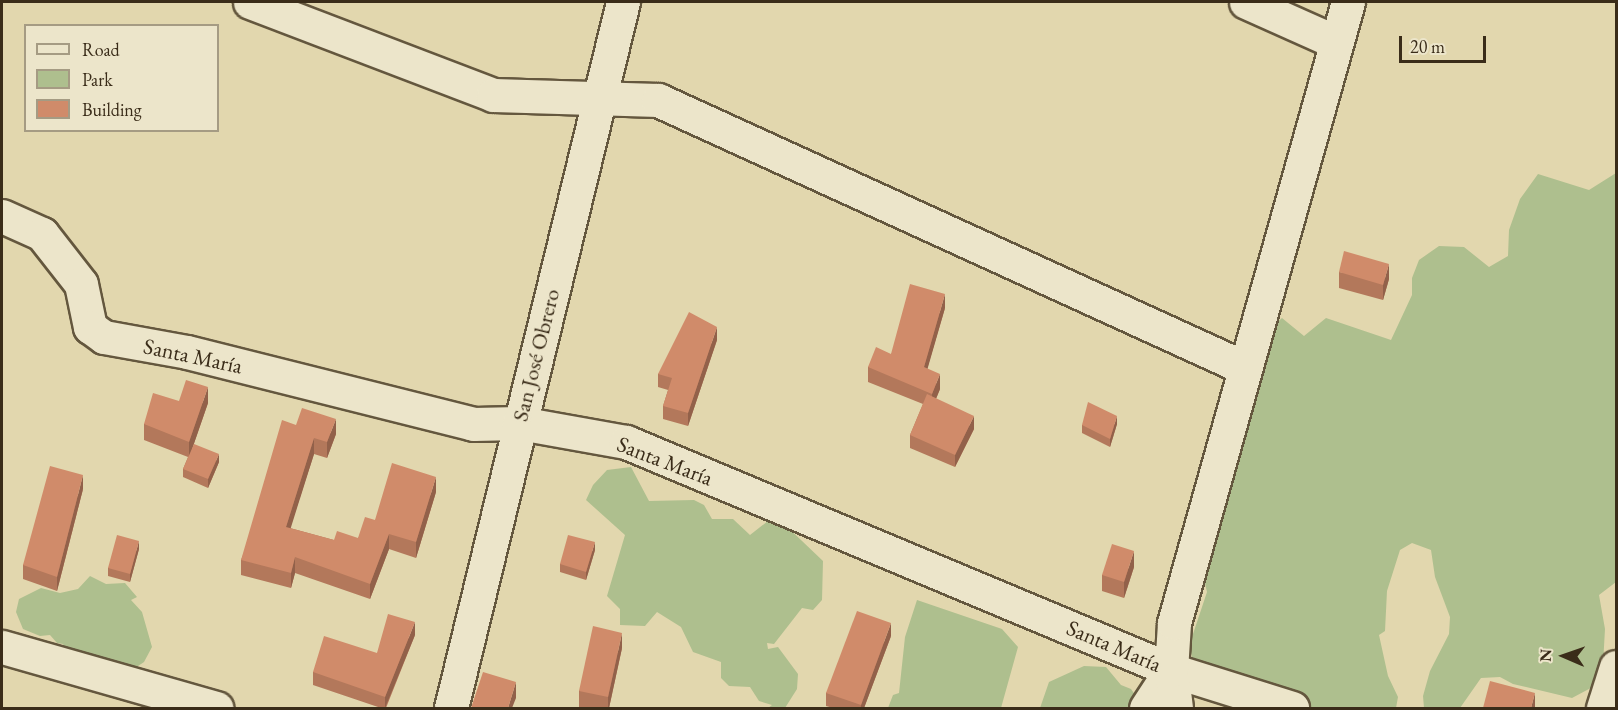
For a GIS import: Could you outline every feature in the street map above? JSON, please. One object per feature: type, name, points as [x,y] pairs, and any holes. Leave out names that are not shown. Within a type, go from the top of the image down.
[{"type":"street","points":[[250,2],[493,95],[658,100],[1245,368]]},
{"type":"street","name":"San José Obrero","points":[[452,708],[519,423],[623,2]]},
{"type":"street","points":[[1246,2],[1336,42]]},
{"type":"street","points":[[1176,708],[1171,670],[1174,623],[1348,2]]},
{"type":"street","name":"Santa María","points":[[2,216],[42,234],[81,284],[90,327],[104,337],[187,352],[473,424],[519,423],[626,442],[1171,670],[1292,708]]},
{"type":"street","points":[[2,647],[216,708]]},
{"type":"street","points":[[1603,708],[1617,667]]},
{"type":"street","points":[[1146,708],[1171,670]]},
{"type":"green space","points":[[1616,173],[1616,582],[1599,595],[1605,629],[1602,682],[1572,698],[1513,684],[1500,677],[1481,678],[1460,708],[1424,708],[1423,696],[1430,671],[1449,634],[1450,617],[1435,577],[1431,550],[1412,543],[1400,550],[1387,591],[1385,631],[1379,635],[1388,676],[1398,697],[1396,708],[1259,708],[1195,668],[1189,646],[1207,592],[1203,575],[1250,380],[1274,325],[1282,318],[1304,336],[1326,318],[1391,340],[1412,295],[1412,278],[1419,260],[1439,246],[1464,247],[1489,267],[1508,256],[1509,230],[1520,199],[1538,174],[1589,190]]},
{"type":"green space","points":[[631,467],[649,501],[694,500],[704,505],[712,519],[733,519],[750,535],[768,521],[780,520],[823,561],[822,600],[813,610],[802,608],[774,644],[767,643],[768,649],[778,647],[798,674],[797,689],[785,708],[768,708],[772,705],[759,701],[750,687],[729,686],[721,678],[721,662],[693,652],[681,627],[657,612],[645,626],[620,625],[620,609],[607,596],[625,535],[586,500],[593,485],[607,470]]},
{"type":"green space","points":[[90,576],[106,584],[125,583],[137,597],[131,600],[142,612],[152,647],[144,662],[135,668],[116,668],[65,649],[63,644],[57,643],[50,635],[40,636],[23,629],[16,612],[19,599],[41,588],[60,593],[78,589]]},
{"type":"green space","points":[[917,600],[1002,629],[1018,647],[1001,708],[888,708],[893,695],[899,693],[905,637]]},
{"type":"green space","points":[[1084,666],[1106,667],[1121,685],[1131,689],[1138,699],[1137,708],[1040,708],[1049,682]]},
{"type":"building","points":[[1344,251],[1389,264],[1383,285],[1339,272]]},
{"type":"building","points":[[910,284],[945,294],[924,367],[940,374],[932,394],[868,367],[876,347],[891,354]]},
{"type":"building","points":[[689,312],[717,327],[688,413],[663,406],[672,378],[658,374]]},
{"type":"building","points":[[186,380],[208,387],[189,442],[144,424],[153,393],[179,401]]},
{"type":"building","points":[[927,394],[974,416],[955,455],[910,435]]},
{"type":"building","points":[[1088,402],[1117,416],[1110,439],[1082,425]]},
{"type":"building","points":[[302,408],[336,419],[327,442],[314,438],[286,527],[334,540],[337,531],[358,538],[365,517],[375,520],[392,463],[436,477],[416,542],[389,534],[370,584],[295,557],[291,573],[241,560],[282,420],[296,425]]},
{"type":"building","points":[[194,444],[219,454],[208,479],[183,469]]},
{"type":"building","points":[[50,466],[83,475],[57,577],[23,565]]},
{"type":"building","points":[[117,535],[139,541],[130,574],[108,568]]},
{"type":"building","points":[[568,535],[595,542],[586,572],[560,564]]},
{"type":"building","points":[[1112,544],[1134,551],[1124,582],[1102,575]]},
{"type":"building","points":[[857,611],[891,623],[861,705],[826,693]]},
{"type":"building","points":[[388,614],[415,622],[385,697],[313,672],[324,636],[377,653]]},
{"type":"building","points":[[593,626],[622,633],[608,697],[579,691]]},
{"type":"building","points":[[483,672],[516,682],[508,708],[471,708]]},
{"type":"building","points":[[1490,681],[1535,693],[1531,708],[1483,708]]}]
